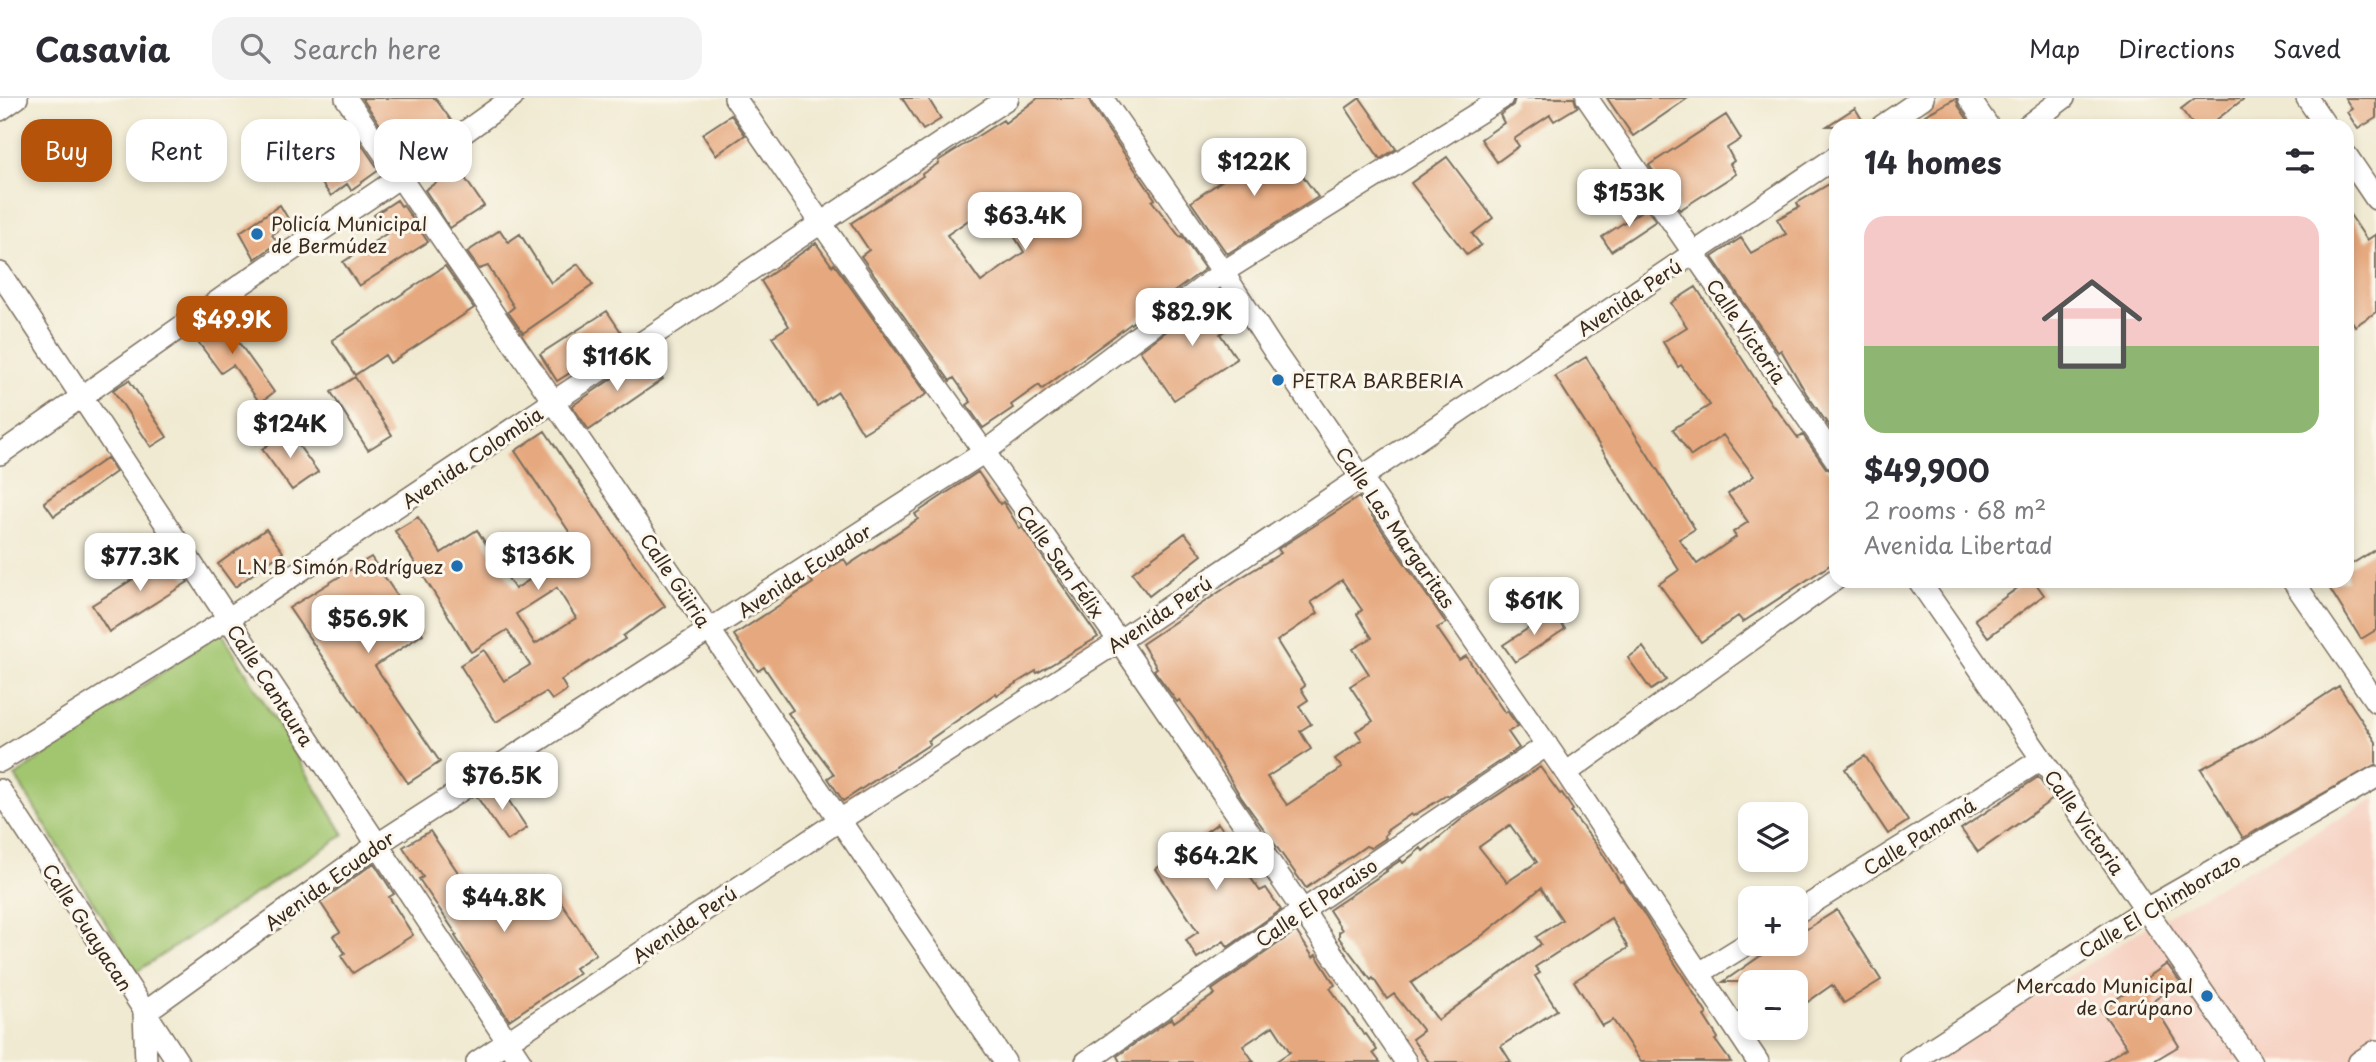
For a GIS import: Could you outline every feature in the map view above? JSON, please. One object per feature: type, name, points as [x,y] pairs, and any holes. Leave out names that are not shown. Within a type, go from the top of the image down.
[{"type":"street","points":[[0,110],[18,98]]},
{"type":"street","name":"Calle Güiria","points":[[346,98],[374,138]]},
{"type":"street","points":[[472,126],[512,98]]},
{"type":"street","name":"Calle San Félix","points":[[735,98],[983,453],[1119,641],[1406,1062]]},
{"type":"street","name":"Avenida Colombia","points":[[0,761],[228,619],[1008,98]]},
{"type":"street","name":"Calle Las Margaritas","points":[[1102,98],[1547,745],[1758,1062]]},
{"type":"street","name":"Avenida Ecuador","points":[[144,1013],[377,844],[983,453],[1223,272],[1502,98]]},
{"type":"street","name":"Calle Victoria","points":[[1587,98],[1829,450]]},
{"type":"street","points":[[1892,119],[1923,98]]},
{"type":"street","points":[[1969,98],[1983,119]]},
{"type":"street","points":[[2036,119],[2064,98]]},
{"type":"street","points":[[2307,98],[2321,119]]},
{"type":"street","name":"Avenida Perú","points":[[477,1062],[840,820],[1119,641],[1829,162]]},
{"type":"street","points":[[2354,165],[2373,190]]},
{"type":"street","points":[[0,454],[242,284],[394,182]]},
{"type":"street","name":"Calle Güiria","points":[[404,182],[1004,1062]]},
{"type":"street","name":"Calle Cantaura","points":[[0,273],[84,396],[521,1062]]},
{"type":"street","points":[[1566,773],[1829,584]]},
{"type":"street","name":"Calle Victoria","points":[[1924,588],[2251,1062]]},
{"type":"street","points":[[2298,588],[2376,702]]},
{"type":"street","name":"Calle El Paraiso","points":[[1086,1062],[1547,745]]},
{"type":"street","name":"Calle Panamá","points":[[1808,905],[2042,759]]},
{"type":"street","name":"Calle El Chimborazo","points":[[1911,1062],[2146,909],[2376,777]]},
{"type":"street","name":"Calle Guayacan","points":[[0,790],[178,1062]]},
{"type":"street","points":[[1700,973],[1738,949]]},
{"type":"street","points":[[144,1013],[146,1062]]},
{"type":"street","points":[[2358,1062],[2376,1051]]},
{"type":"shaded area","name":"Mercado Municipal de Carúpano","points":[[2376,798],[2376,1062],[1933,1062],[2143,929]]},
{"type":"green space","points":[[221,631],[344,835],[136,972],[15,776]]},
{"type":"building","points":[[362,98],[435,98],[450,119],[376,119]]},
{"type":"building","points":[[902,98],[928,98],[941,119],[923,130]]},
{"type":"building","points":[[1038,98],[1089,98],[1091,105],[1155,199],[1152,201],[1180,237],[1182,236],[1205,269],[1042,389],[1039,385],[1011,405],[1013,408],[983,428],[967,405],[971,402],[954,378],[950,381],[861,256],[869,250],[851,223],[923,176],[922,174],[939,163],[938,161],[1003,120],[1005,123]],"holes":[[[999,212],[1024,252],[981,282],[947,235],[973,217],[978,225]]]},
{"type":"building","points":[[1360,98],[1396,149],[1380,159],[1346,108]]},
{"type":"building","points":[[1515,98],[1574,98],[1577,107],[1554,121],[1550,115],[1514,139],[1519,146],[1497,162],[1481,139],[1504,123],[1500,115],[1513,105]]},
{"type":"building","points":[[1607,98],[1688,98],[1633,136]]},
{"type":"building","points":[[1956,98],[1967,119],[1927,119],[1925,115]]},
{"type":"building","points":[[2195,98],[2245,98],[2217,119],[2189,119],[2181,109]]},
{"type":"building","points":[[2345,98],[2376,98],[2376,118],[2358,129],[2347,112],[2352,109]]},
{"type":"building","points":[[1855,108],[1862,119],[1838,119]]},
{"type":"building","points":[[731,115],[745,135],[716,155],[702,134]]},
{"type":"building","points":[[1726,115],[1741,139],[1727,148],[1734,161],[1730,164],[1736,174],[1680,210],[1649,165]]},
{"type":"building","points":[[360,142],[374,163],[374,174],[351,190],[347,184],[331,196],[321,182],[360,182]]},
{"type":"building","points":[[1278,142],[1318,197],[1227,254],[1191,202]]},
{"type":"building","points":[[1447,157],[1493,218],[1472,234],[1481,245],[1467,255],[1411,183]]},
{"type":"building","points":[[437,182],[468,182],[484,206],[450,228],[425,190]]},
{"type":"building","points":[[1829,184],[1829,426],[1781,350],[1778,352],[1712,257],[1741,238],[1751,253],[1786,234],[1777,219],[1799,207],[1797,203]]},
{"type":"building","points":[[397,200],[428,242],[359,286],[343,262],[386,234],[374,215]]},
{"type":"building","name":"Policía Municipal de Bermúdez","points":[[280,205],[290,222],[272,235],[278,243],[255,259],[240,232]]},
{"type":"building","points":[[1646,208],[1656,221],[1611,251],[1602,237]]},
{"type":"building","points":[[2354,220],[2367,240],[2376,234],[2376,312],[2355,326]]},
{"type":"building","points":[[500,230],[508,242],[520,234],[551,283],[578,264],[593,285],[523,333],[508,312],[514,307],[488,266],[479,269],[467,252]]},
{"type":"building","points":[[816,243],[927,394],[863,433],[838,392],[817,406],[772,337],[789,326],[761,281]]},
{"type":"building","points":[[445,266],[474,308],[390,363],[385,355],[355,375],[332,340]]},
{"type":"building","points":[[1696,287],[1774,408],[1798,438],[1803,435],[1829,470],[1829,566],[1743,622],[1738,616],[1701,642],[1659,584],[1679,570],[1555,376],[1586,357],[1695,529],[1679,539],[1697,564],[1736,537],[1733,532],[1748,522],[1728,494],[1754,476],[1723,435],[1691,456],[1673,429],[1710,405],[1681,365],[1678,367],[1663,342],[1687,327],[1671,303]]},
{"type":"building","points":[[1216,294],[1237,322],[1220,334],[1237,359],[1174,400],[1140,351]]},
{"type":"building","points":[[607,311],[625,338],[557,381],[540,354]]},
{"type":"building","points":[[220,316],[274,392],[260,403],[233,365],[221,373],[193,335]]},
{"type":"building","points":[[646,355],[663,379],[589,430],[572,406]]},
{"type":"building","points":[[355,377],[392,435],[368,450],[331,392]]},
{"type":"building","points":[[129,380],[167,437],[151,447],[113,390]]},
{"type":"building","points":[[288,431],[318,472],[292,490],[262,449]]},
{"type":"building","points":[[545,431],[665,606],[623,636],[625,639],[561,680],[567,690],[552,700],[546,692],[496,722],[460,665],[484,650],[504,681],[530,665],[507,630],[471,652],[395,531],[418,517],[441,553],[477,530],[515,589],[562,559],[554,548],[572,536],[515,451]],"holes":[[[557,588],[576,618],[535,644],[516,614]]]},
{"type":"building","points":[[107,458],[116,472],[54,516],[44,502]]},
{"type":"building","points":[[978,472],[1000,504],[1003,502],[1020,529],[1022,527],[1098,637],[997,695],[996,693],[928,741],[930,744],[843,801],[828,778],[834,774],[788,713],[793,710],[764,667],[758,671],[734,635],[813,583],[811,580],[844,559],[848,565],[918,519],[915,514]]},
{"type":"building","points":[[1359,497],[1446,623],[1437,628],[1459,660],[1466,656],[1505,713],[1507,711],[1518,726],[1508,732],[1519,748],[1448,796],[1413,816],[1411,814],[1386,831],[1386,838],[1371,848],[1366,846],[1306,888],[1241,797],[1194,719],[1179,700],[1177,702],[1154,670],[1157,668],[1142,644],[1281,553],[1278,549]],"holes":[[[1342,580],[1362,610],[1357,614],[1372,638],[1353,649],[1369,674],[1350,686],[1373,721],[1356,731],[1362,740],[1335,759],[1342,768],[1287,805],[1267,777],[1311,749],[1300,731],[1311,724],[1299,706],[1308,700],[1301,689],[1305,686],[1277,641],[1318,613],[1311,602]]]},
{"type":"building","points":[[266,529],[283,552],[235,587],[218,564]]},
{"type":"building","points":[[1185,533],[1202,555],[1149,596],[1132,573]]},
{"type":"building","points":[[2376,549],[2376,630],[2361,639],[2329,588],[2354,588],[2354,563]]},
{"type":"building","points":[[171,555],[188,582],[109,632],[92,605]]},
{"type":"building","points":[[371,557],[423,634],[375,666],[440,762],[408,783],[289,608]]},
{"type":"building","points":[[2017,588],[2039,588],[2044,595],[1988,637],[1975,619]]},
{"type":"building","points":[[1553,612],[1565,629],[1515,662],[1503,645]]},
{"type":"building","points":[[1643,647],[1666,680],[1651,690],[1628,658]]},
{"type":"building","points":[[2339,686],[2376,742],[2376,764],[2243,838],[2201,769],[2262,736]]},
{"type":"building","points":[[1865,756],[1908,821],[1888,834],[1845,769]]},
{"type":"building","points":[[1540,767],[1560,794],[1562,793],[1573,810],[1571,812],[1640,908],[1707,1014],[1704,1016],[1718,1038],[1715,1040],[1731,1062],[1641,1062],[1613,1020],[1602,1026],[1574,981],[1628,948],[1611,918],[1535,967],[1540,973],[1535,976],[1557,1010],[1501,1046],[1511,1062],[1429,1062],[1412,1039],[1423,1031],[1394,994],[1387,999],[1373,978],[1371,980],[1339,938],[1339,932],[1342,930],[1329,910],[1401,860],[1403,863],[1421,848],[1423,851],[1463,818]],"holes":[[[1510,825],[1537,862],[1507,882],[1479,847]],[[1541,888],[1562,920],[1536,937],[1541,944],[1438,1020],[1411,983],[1479,938]]]},
{"type":"building","points":[[2038,777],[2053,799],[1978,852],[1961,829]]},
{"type":"building","points":[[497,783],[527,828],[507,841],[477,797]]},
{"type":"building","points":[[1218,823],[1228,837],[1224,840],[1260,891],[1266,888],[1281,910],[1228,947],[1224,941],[1197,958],[1186,940],[1198,932],[1156,869]]},
{"type":"building","points":[[430,831],[487,915],[521,892],[533,911],[556,895],[596,954],[575,968],[579,973],[509,1020],[419,879],[423,877],[403,847]]},
{"type":"building","points":[[374,863],[394,894],[389,897],[413,935],[353,973],[341,956],[345,953],[333,936],[340,932],[320,902]]},
{"type":"building","points":[[1837,910],[1881,980],[1844,1003],[1832,985],[1808,1002],[1808,970],[1740,970],[1760,956],[1808,956],[1808,928]]},
{"type":"building","points":[[1296,931],[1313,957],[1316,955],[1335,985],[1330,988],[1377,1050],[1373,1053],[1380,1062],[1275,1062],[1290,1052],[1273,1026],[1243,1046],[1254,1062],[1120,1062],[1117,1056],[1172,1018],[1174,1022],[1215,994],[1212,990]]},
{"type":"building","points":[[2167,964],[2180,982],[2152,1002],[2179,1046],[2152,1062],[2103,1062],[2127,1047],[2101,1010]]},
{"type":"building","points":[[1738,972],[1738,982],[1723,982]]},
{"type":"place","name":"Policía Municipal de Bermúdez","points":[[257,234]]},
{"type":"place","name":"PETRA BARBERIA","points":[[1278,380]]},
{"type":"place","name":"L.N.B Simón Rodríguez","points":[[457,566]]},
{"type":"place","name":"Mercado Municipal de Carúpano","points":[[2207,996]]}]
